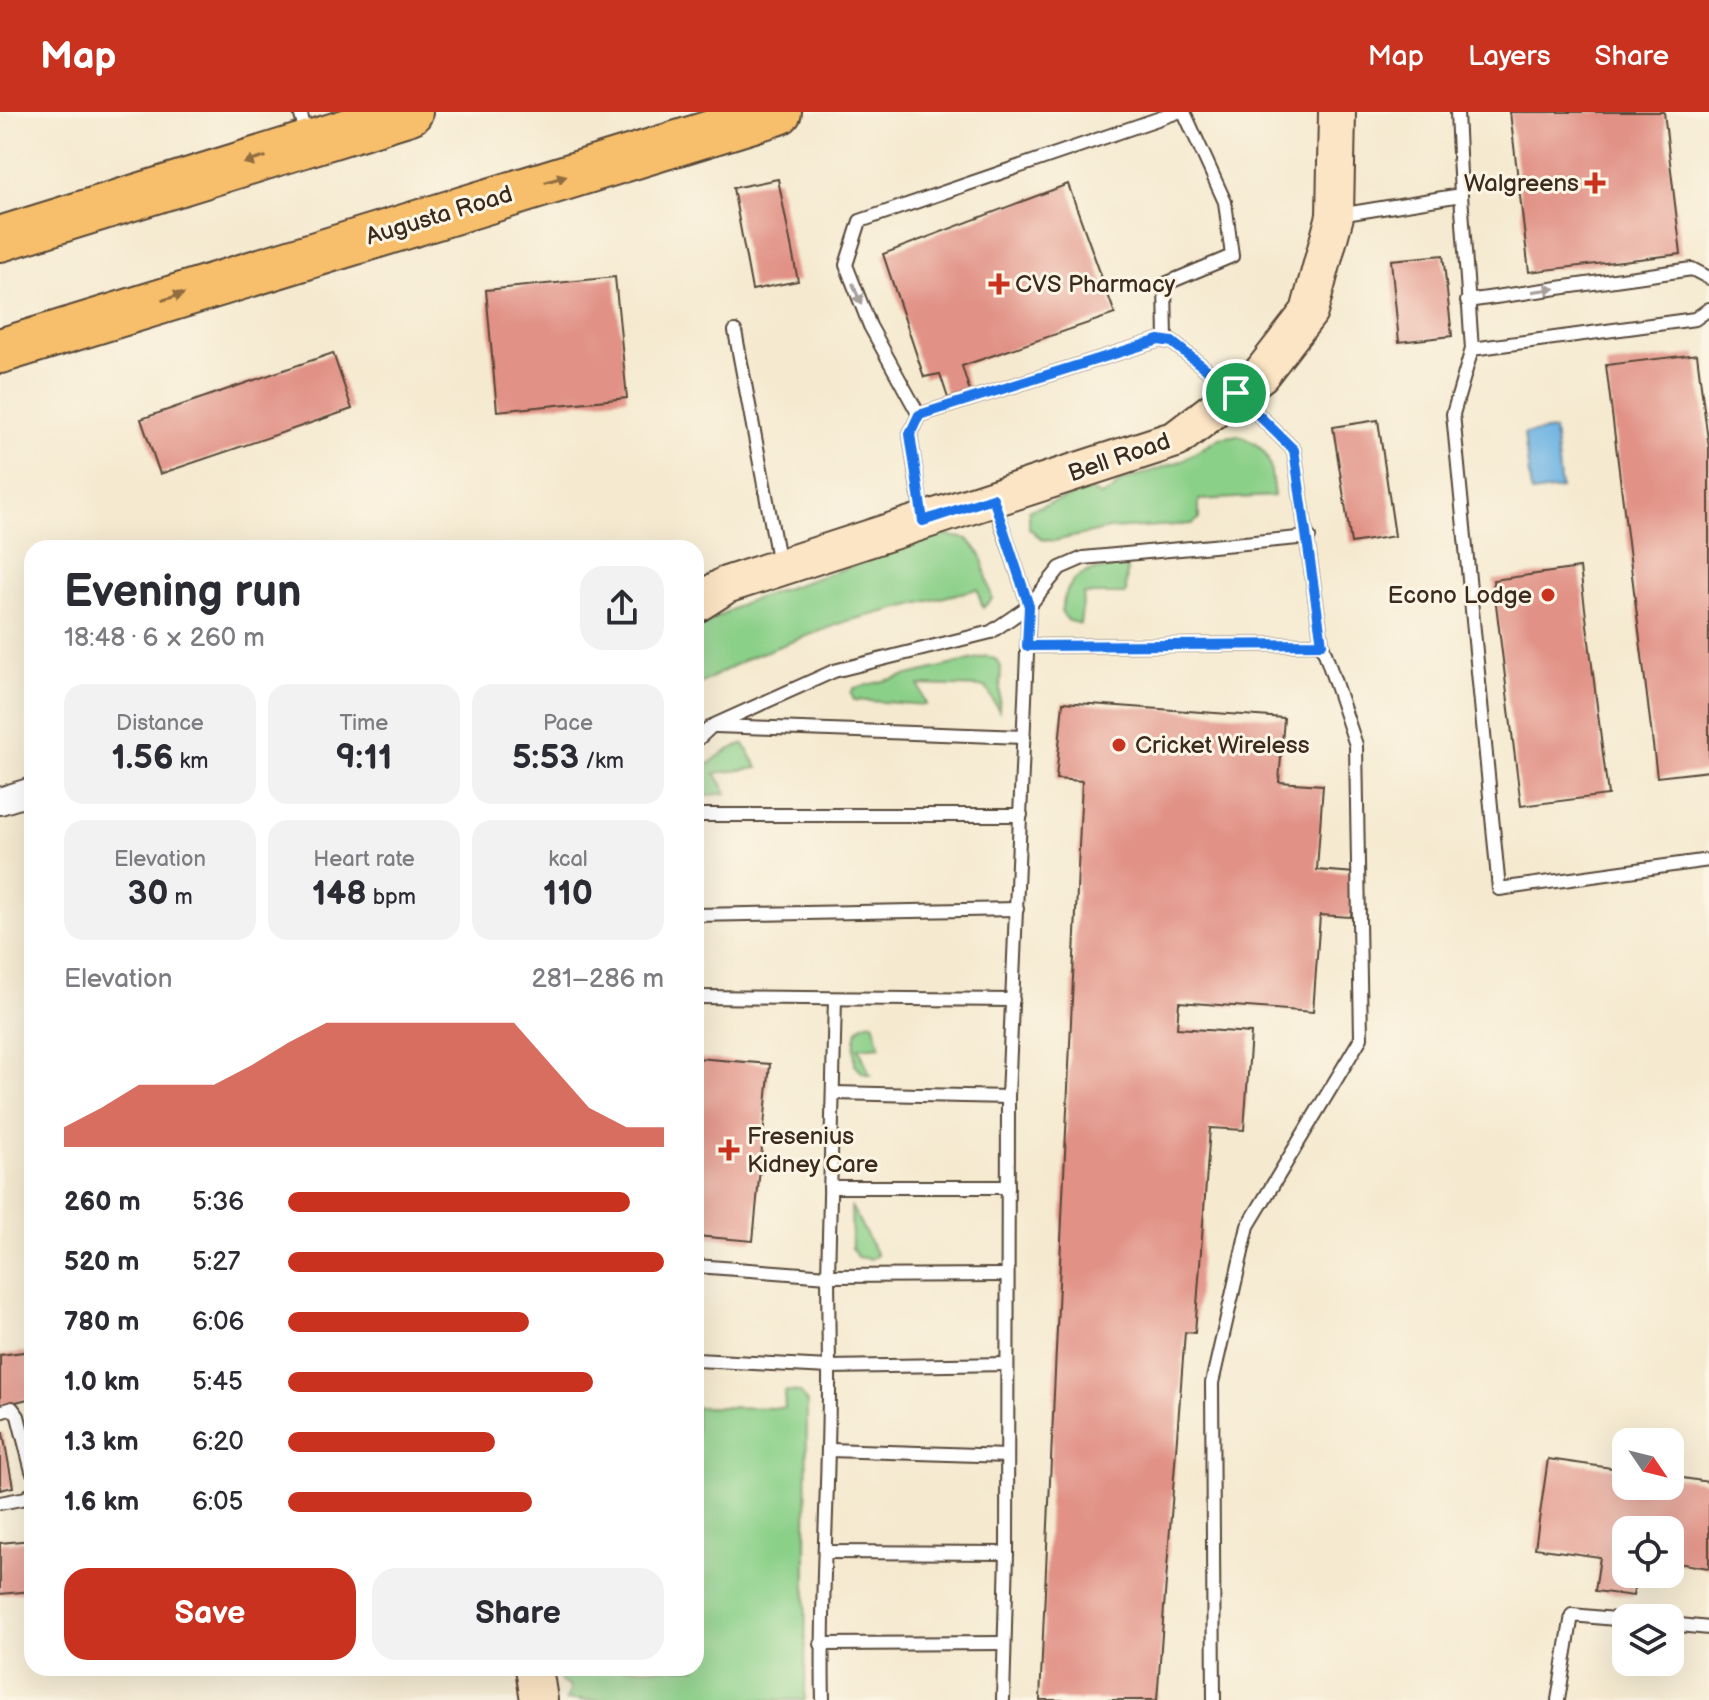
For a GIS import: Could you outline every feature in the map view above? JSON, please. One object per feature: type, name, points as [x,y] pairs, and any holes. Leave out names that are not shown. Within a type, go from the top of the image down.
[{"type":"highway","name":"Augusta Road","points":[[99,319],[779,112]]},
{"type":"highway","points":[[2,231],[305,127],[400,113]]},
{"type":"highway","points":[[0,351],[99,319]]},
{"type":"highway","points":[[0,360],[99,319]]},
{"type":"street","name":"Bell Road","points":[[704,599],[726,585],[1176,439],[1261,374],[1309,312],[1335,216],[1337,112]]},
{"type":"street","points":[[0,801],[24,794]]},
{"type":"street","points":[[535,1676],[539,1700]]},
{"type":"lane","points":[[919,415],[870,326],[846,265],[860,221],[1181,112],[1225,202],[1232,256],[1165,284],[1166,341]]},
{"type":"lane","points":[[1457,112],[1472,349],[1453,414],[1499,889],[1709,860]]},
{"type":"lane","points":[[1335,216],[1461,195]]},
{"type":"lane","points":[[1467,301],[1692,269],[1709,278]]},
{"type":"lane","points":[[1472,349],[1695,319],[1709,309]]},
{"type":"lane","points":[[735,331],[780,567]]},
{"type":"lane","points":[[923,521],[910,434],[919,415],[1159,340],[1172,342],[1236,393],[1294,450],[1309,537],[1322,644],[1356,745],[1361,1038],[1248,1226],[1212,1383],[1214,1700]]},
{"type":"lane","points":[[993,498],[1029,606],[1008,1097],[1007,1553],[1003,1700]]},
{"type":"lane","points":[[704,734],[712,726],[834,671],[991,632],[1029,606],[1060,568],[1083,558],[1309,537]]},
{"type":"lane","points":[[1027,646],[1322,644]]},
{"type":"lane","points":[[712,726],[1024,737]]},
{"type":"lane","points":[[704,815],[1021,815]]},
{"type":"lane","points":[[704,915],[1017,909]]},
{"type":"lane","points":[[704,997],[1013,1000]]},
{"type":"lane","points":[[823,1700],[821,1644],[830,1450],[828,1276],[835,999]]},
{"type":"lane","points":[[834,1093],[1008,1097]]},
{"type":"lane","points":[[830,1187],[1008,1187]]},
{"type":"lane","points":[[704,1267],[828,1276],[1007,1275]]},
{"type":"lane","points":[[704,1360],[829,1367],[1007,1364]]},
{"type":"lane","points":[[0,1412],[12,1408],[18,1416],[24,1440]]},
{"type":"lane","points":[[830,1450],[1007,1456]]},
{"type":"lane","points":[[0,1503],[24,1498]]},
{"type":"lane","points":[[825,1552],[1007,1553]]},
{"type":"lane","points":[[1558,1700],[1572,1615],[1612,1619]]},
{"type":"lane","points":[[1684,1625],[1709,1628]]},
{"type":"lane","points":[[821,1644],[1004,1643]]},
{"type":"green space","points":[[1238,435],[1263,451],[1270,465],[1274,496],[1199,500],[1199,519],[1192,524],[1109,529],[1054,541],[1041,539],[1029,528],[1029,510],[1091,490],[1100,496],[1112,491],[1120,482],[1181,461],[1220,438]]},
{"type":"green space","points":[[943,535],[968,539],[981,555],[992,599],[983,608],[977,589],[847,621],[748,658],[704,682],[704,625],[743,603]]},
{"type":"green space","points":[[1127,566],[1126,594],[1084,594],[1080,624],[1067,620],[1061,611],[1069,586],[1076,579],[1092,571]]},
{"type":"green space","points":[[987,656],[997,660],[1001,667],[999,711],[986,687],[919,685],[926,705],[854,700],[851,693],[854,688]]},
{"type":"green space","points":[[744,744],[758,768],[715,773],[727,793],[704,796],[704,768]]},
{"type":"green space","points":[[873,1022],[880,1046],[859,1048],[870,1075],[855,1065],[855,1038],[860,1027]]},
{"type":"green space","points":[[851,1206],[877,1255],[871,1259],[857,1257],[852,1248]]},
{"type":"green space","points":[[784,1391],[800,1392],[807,1403],[805,1700],[566,1700],[569,1686],[561,1682],[560,1676],[704,1676],[704,1407],[785,1408]]},
{"type":"water","points":[[1554,430],[1561,489],[1531,493],[1524,434]]},
{"type":"building","name":"Walgreens","points":[[1510,112],[1664,112],[1681,254],[1529,272]]},
{"type":"building","points":[[778,179],[798,281],[752,290],[733,188]]},
{"type":"building","name":"CVS Pharmacy","points":[[1068,184],[1115,314],[962,366],[970,392],[948,398],[940,374],[924,377],[883,254]]},
{"type":"building","points":[[1443,255],[1452,336],[1399,342],[1391,260]]},
{"type":"building","points":[[615,277],[627,398],[497,411],[486,290]]},
{"type":"building","points":[[333,353],[352,409],[160,474],[141,419]]},
{"type":"building","points":[[1697,354],[1709,448],[1709,771],[1657,777],[1606,365]]},
{"type":"building","points":[[1378,420],[1395,536],[1351,543],[1333,427]]},
{"type":"building","points":[[1580,568],[1608,795],[1521,806],[1493,580]]},
{"type":"building","points":[[1063,702],[1284,718],[1279,782],[1323,785],[1317,870],[1355,873],[1351,917],[1320,915],[1313,1012],[1179,1002],[1177,1028],[1251,1033],[1244,1130],[1210,1128],[1195,1333],[1185,1332],[1157,1700],[1040,1700],[1082,781],[1056,779]]},
{"type":"building","name":"Fresenius Kidney Care","points":[[704,1059],[770,1064],[753,1241],[704,1237]]},
{"type":"building","points":[[24,1352],[24,1400],[0,1406],[0,1355]]},
{"type":"building","points":[[0,1433],[3,1433],[13,1487],[0,1490]]},
{"type":"building","points":[[1548,1459],[1612,1468],[1612,1500],[1684,1500],[1684,1478],[1709,1482],[1709,1568],[1684,1564],[1684,1516],[1612,1516],[1612,1588],[1634,1588],[1633,1596],[1595,1591],[1600,1557],[1535,1548]]},
{"type":"building","points":[[24,1541],[24,1592],[0,1594],[0,1543]]},
{"type":"place","name":"Walgreens","points":[[1595,183]]},
{"type":"place","name":"CVS Pharmacy","points":[[999,284]]},
{"type":"place","name":"Econo Lodge","points":[[1548,595]]},
{"type":"place","name":"Cricket Wireless","points":[[1119,745]]},
{"type":"place","name":"Fresenius Kidney Care","points":[[729,1150]]},
{"type":"route","points":[[1159,340],[1172,342],[1236,393],[1294,450],[1309,537],[1322,644],[1027,646],[1029,606],[993,498],[923,521],[910,434],[919,415],[1159,340]]}]
